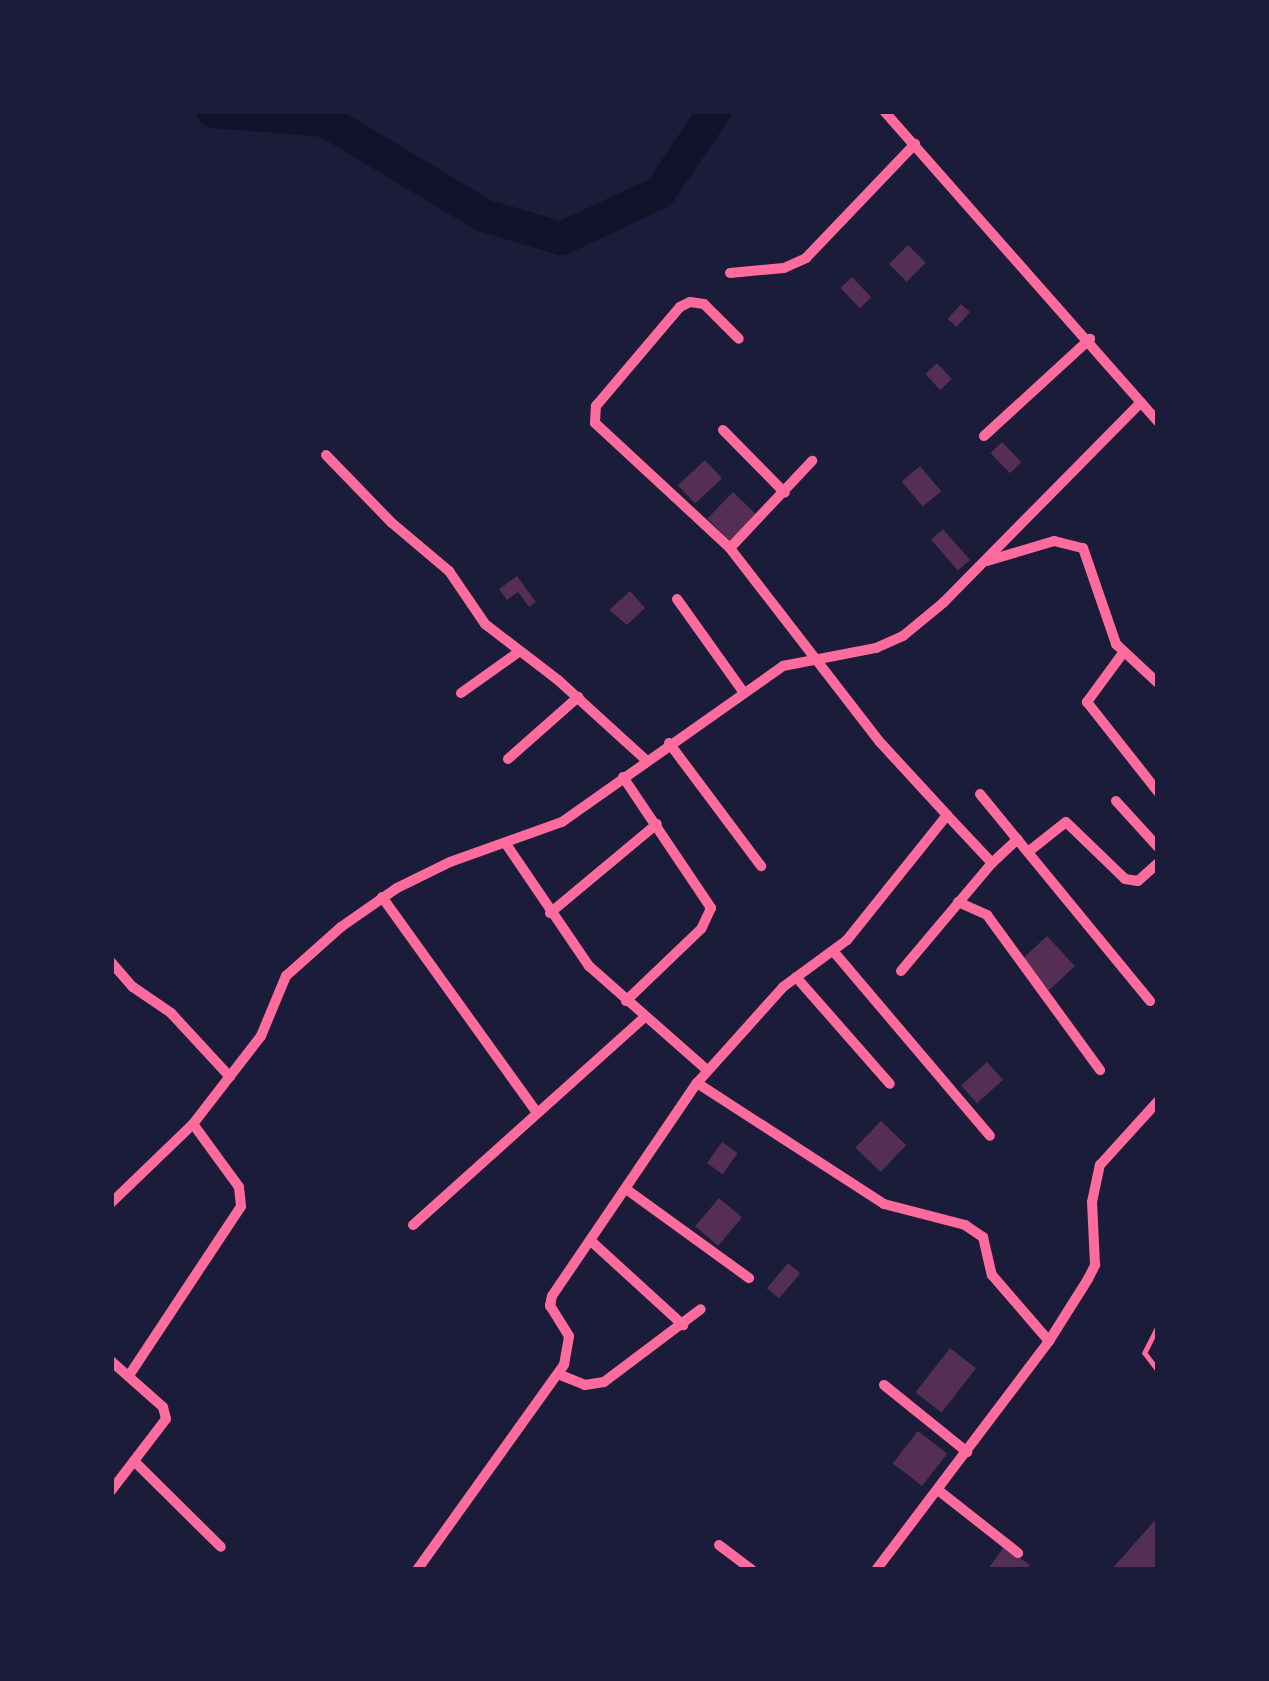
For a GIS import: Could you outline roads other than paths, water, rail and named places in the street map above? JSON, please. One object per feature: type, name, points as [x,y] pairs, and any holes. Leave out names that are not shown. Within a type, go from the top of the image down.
[{"type":"street","points":[[884,111],[1090,339],[1158,422]]},
{"type":"street","points":[[730,273],[784,268],[806,258],[915,144]]},
{"type":"street","points":[[739,339],[704,304],[691,302],[592,414],[601,430],[730,548],[812,657],[992,863]]},
{"type":"street","points":[[984,436],[1090,339]]},
{"type":"street","points":[[111,1203],[194,1124],[230,1078],[261,1036],[286,976],[382,897],[450,862],[562,822],[783,666],[875,648],[903,636],[984,562],[1142,402]]},
{"type":"street","points":[[723,430],[785,493]]},
{"type":"street","points":[[326,455],[392,523],[449,571],[485,624],[646,760]]},
{"type":"street","points":[[730,548],[812,461]]},
{"type":"street","points":[[984,562],[1054,541],[1083,548],[1124,653],[1158,683]]},
{"type":"street","points":[[677,599],[744,693]]},
{"type":"street","points":[[461,693],[520,652]]},
{"type":"street","points":[[1124,653],[1087,702],[1158,792]]},
{"type":"street","points":[[508,759],[578,698]]},
{"type":"street","points":[[669,743],[761,866]]},
{"type":"street","points":[[623,777],[712,908],[700,928],[626,1001]]},
{"type":"street","points":[[980,794],[1150,1001]]},
{"type":"street","points":[[1116,801],[1158,847]]},
{"type":"street","points":[[417,1570],[558,1374],[570,1348],[569,1336],[554,1315],[552,1296],[697,1083],[796,977],[834,952],[947,815]]},
{"type":"street","points":[[1028,852],[1066,822],[1125,879],[1138,881],[1158,863]]},
{"type":"street","points":[[550,913],[657,824]]},
{"type":"street","points":[[901,971],[1018,839]]},
{"type":"street","points":[[506,844],[589,966],[707,1070]]},
{"type":"street","points":[[382,897],[537,1113]]},
{"type":"street","points":[[958,902],[987,915],[1100,1070]]},
{"type":"street","points":[[834,952],[990,1136]]},
{"type":"street","points":[[111,962],[133,987],[170,1013],[230,1078]]},
{"type":"street","points":[[796,977],[890,1084]]},
{"type":"street","points":[[413,1225],[645,1017]]},
{"type":"street","points":[[697,1083],[884,1204],[965,1225],[983,1237],[992,1276],[1049,1341]]},
{"type":"street","points":[[876,1570],[1049,1341],[1095,1265],[1092,1202],[1100,1165],[1158,1101]]},
{"type":"street","points":[[130,1374],[241,1206],[239,1187],[194,1124]]},
{"type":"street","points":[[626,1189],[749,1278]]},
{"type":"street","points":[[591,1241],[682,1325]]},
{"type":"street","points":[[558,1374],[585,1385],[604,1382],[700,1309]]},
{"type":"street","points":[[111,1361],[164,1407],[166,1419],[111,1491]]},
{"type":"street","points":[[884,1384],[967,1452]]},
{"type":"street","points":[[134,1461],[221,1547]]},
{"type":"street","points":[[938,1490],[1018,1553]]},
{"type":"street","points":[[719,1545],[752,1570]]},
{"type":"lane","points":[[1158,1328],[1145,1353],[1158,1370]]},
{"type":"waterway","points":[[213,111],[325,120],[483,215],[561,238],[659,192],[714,111]]}]
